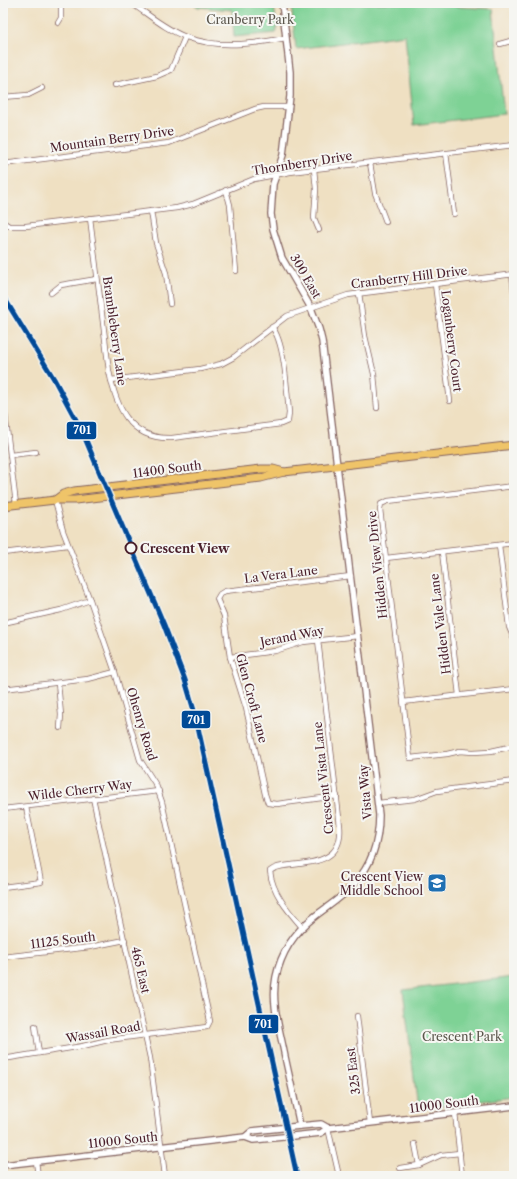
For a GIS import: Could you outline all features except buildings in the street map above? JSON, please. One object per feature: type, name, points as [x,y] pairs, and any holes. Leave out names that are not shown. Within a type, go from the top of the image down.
[{"type":"main road","name":"11400 South","points":[[3,506],[55,500],[76,500],[261,478],[284,472],[514,445]]},
{"type":"street","points":[[58,23],[61,18],[61,3]]},
{"type":"street","points":[[131,3],[185,37],[210,43],[226,45],[286,38]]},
{"type":"street","name":"300 East","points":[[282,3],[291,84],[283,155],[273,184],[271,214],[277,246],[282,258],[311,308],[319,329],[322,342],[337,466]]},
{"type":"street","points":[[115,85],[157,76],[171,70],[185,37]]},
{"type":"street","points":[[500,44],[514,40]]},
{"type":"street","points":[[3,98],[36,92],[42,88]]},
{"type":"street","name":"Mountain Berry Drive","points":[[3,164],[169,144],[255,109],[264,107],[289,107]]},
{"type":"street","name":"Thornberry Drive","points":[[3,222],[9,226],[26,226],[188,206],[254,179],[370,162],[514,145]]},
{"type":"street","points":[[446,153],[454,214]]},
{"type":"street","points":[[370,162],[375,193],[386,222]]},
{"type":"street","points":[[314,170],[316,189],[314,218],[318,230]]},
{"type":"street","points":[[226,190],[230,205],[236,271]]},
{"type":"street","points":[[151,211],[156,244],[166,273],[170,304]]},
{"type":"street","name":"Brambleberry Lane","points":[[90,218],[111,380],[115,397],[128,419],[141,431],[154,436],[172,438],[281,424],[288,421],[289,413],[281,348],[276,332],[272,327]]},
{"type":"street","points":[[513,274],[514,292]]},
{"type":"street","name":"Cranberry Hill Drive","points":[[111,380],[200,370],[214,366],[234,357],[287,316],[348,295],[513,274]]},
{"type":"street","points":[[51,293],[61,285],[98,279]]},
{"type":"street","name":"Loganberry Court","points":[[435,284],[450,401]]},
{"type":"street","points":[[359,293],[363,328],[374,374],[377,408]]},
{"type":"street","points":[[3,397],[16,504]]},
{"type":"street","points":[[10,455],[36,452]]},
{"type":"street","name":"Vista Way","points":[[300,1126],[277,1020],[274,998],[276,976],[280,962],[287,947],[302,927],[347,892],[363,873],[370,859],[377,838],[379,822],[378,803],[337,466]]},
{"type":"street","name":"Hidden View Drive","points":[[514,486],[388,501],[381,504],[380,509],[410,758],[460,751],[491,751],[514,746]]},
{"type":"street","name":"Ohenry Road","points":[[55,500],[68,545],[90,600],[115,672],[140,760],[159,791],[164,807],[210,1019],[210,1024],[207,1027]]},
{"type":"street","points":[[386,558],[514,543]]},
{"type":"street","points":[[3,553],[68,545]]},
{"type":"street","points":[[499,545],[509,626],[514,639]]},
{"type":"street","name":"Hidden Vale Lane","points":[[442,552],[459,695]]},
{"type":"street","name":"La Vera Lane","points":[[217,599],[220,594],[225,591],[351,576]]},
{"type":"street","name":"Glen Croft Lane","points":[[217,599],[225,621],[230,657],[246,708],[268,803],[277,804],[336,796]]},
{"type":"street","points":[[3,622],[61,610],[90,600]]},
{"type":"street","name":"Jerand Way","points":[[230,657],[275,651],[297,643],[358,636]]},
{"type":"street","name":"Crescent Vista Lane","points":[[302,927],[280,898],[272,883],[270,871],[279,866],[325,859],[335,850],[341,832],[318,640]]},
{"type":"street","points":[[3,689],[97,678],[115,672]]},
{"type":"street","points":[[58,683],[61,715],[60,728]]},
{"type":"street","points":[[403,702],[514,689]]},
{"type":"street","points":[[378,803],[415,798],[437,790],[514,781]]},
{"type":"street","name":"Wilde Cherry Way","points":[[3,809],[159,791]]},
{"type":"street","name":"465 East","points":[[94,798],[146,1035],[165,1176]]},
{"type":"street","points":[[3,887],[41,882],[26,806]]},
{"type":"street","name":"11125 South","points":[[3,957],[90,947],[124,940]]},
{"type":"street","name":"325 East","points":[[357,1016],[370,1123]]},
{"type":"street","points":[[35,1026],[39,1053]]},
{"type":"street","name":"Wassail Road","points":[[3,1059],[83,1046],[108,1040],[207,1027]]},
{"type":"street","name":"11000 South","points":[[3,1165],[245,1137],[252,1140],[321,1133],[328,1128],[514,1106]]},
{"type":"street","points":[[455,1113],[462,1176]]},
{"type":"street","name":"11000 South","points":[[245,1137],[252,1131],[321,1124],[328,1128]]},
{"type":"street","points":[[328,1128],[339,1176]]},
{"type":"street","points":[[415,1144],[419,1165]]},
{"type":"street","points":[[400,1168],[419,1165],[437,1157],[460,1153]]},
{"type":"street","points":[[36,1161],[38,1176]]},
{"type":"green space","name":"Cranberry Park","points":[[192,3],[274,3],[277,31],[276,33],[234,37],[232,10],[198,7]]},
{"type":"green space","points":[[291,3],[442,3],[461,7],[493,9],[504,114],[414,125],[405,35],[296,49]]},
{"type":"green space","name":"Crescent Park","points":[[514,977],[514,1097],[418,1109],[403,990]]},
{"type":"transit line","name":"701","points":[[3,296],[54,379],[82,431],[164,625],[185,680],[195,714],[297,1176]]},
{"type":"place","name":"Crescent View","points":[[131,548]]},
{"type":"place","name":"Crescent View Middle School","points":[[437,883]]}]
